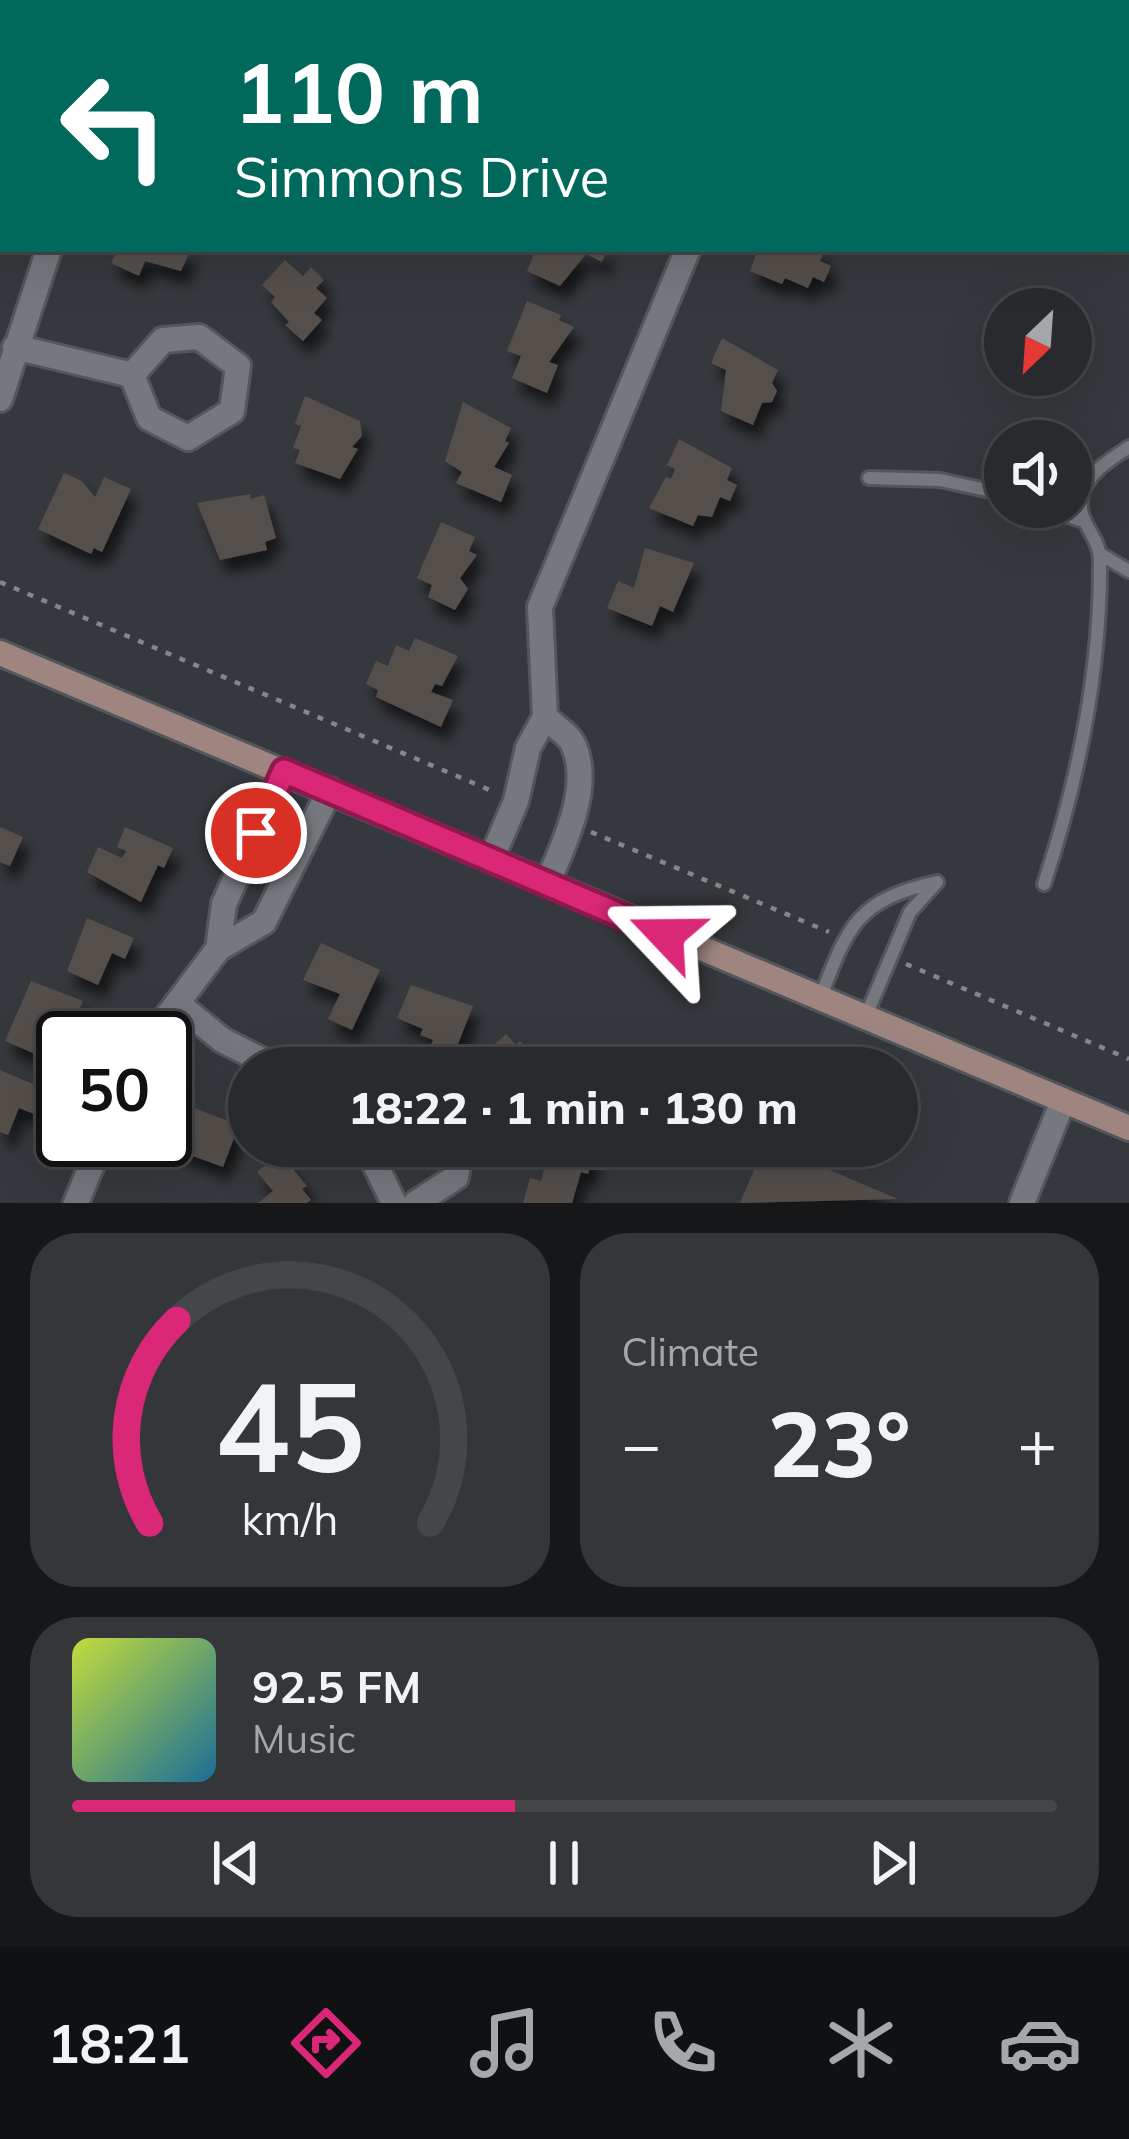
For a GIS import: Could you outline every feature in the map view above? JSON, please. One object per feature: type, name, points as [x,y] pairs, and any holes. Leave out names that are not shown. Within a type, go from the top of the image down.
[{"type":"main road","points":[[0,653],[1129,1128]]},
{"type":"street","points":[[0,399],[49,252]]},
{"type":"street","points":[[491,860],[516,801],[528,748],[545,717],[540,608],[687,252]]},
{"type":"street","points":[[199,337],[238,366],[232,411],[188,438],[149,418],[132,374],[163,340],[199,337]]},
{"type":"street","points":[[15,347],[132,374]]},
{"type":"street","points":[[545,717],[573,743],[578,774],[572,824],[547,884]]},
{"type":"street","points":[[218,949],[224,904],[284,771]]},
{"type":"street","points":[[172,1011],[218,949],[264,922],[330,790]]},
{"type":"street","points":[[178,1003],[236,1047]]},
{"type":"street","points":[[1022,1203],[1064,1101]]},
{"type":"street","points":[[76,1203],[91,1167]]},
{"type":"street","points":[[378,1167],[394,1203]]},
{"type":"street","points":[[416,1203],[457,1178],[458,1167]]},
{"type":"lane","points":[[1092,476],[1129,447]]},
{"type":"lane","points":[[869,478],[940,480],[984,489]]},
{"type":"lane","points":[[1085,528],[1100,554],[1129,571]]},
{"type":"lane","points":[[1044,884],[1081,767],[1096,657],[1100,554]]},
{"type":"lane","points":[[820,1000],[845,939],[866,912],[890,892],[937,882],[910,911],[864,1019]]},
{"type":"path","points":[[0,581],[516,801]]},
{"type":"path","points":[[572,824],[832,934]]},
{"type":"path","points":[[900,962],[1129,1059]]},
{"type":"building","points":[[116,252],[190,252],[181,271],[145,261],[139,276],[111,263]]},
{"type":"building","points":[[535,252],[607,252],[602,262],[586,254],[560,286],[527,271]]},
{"type":"building","points":[[757,252],[824,252],[820,261],[831,266],[824,282],[813,277],[808,288],[750,271]]},
{"type":"building","points":[[285,260],[303,276],[311,267],[324,280],[316,288],[327,298],[314,313],[322,320],[303,341],[285,325],[289,322],[271,302],[275,297],[262,285]]},
{"type":"building","points":[[527,301],[561,315],[559,320],[574,327],[549,362],[558,365],[547,393],[512,378],[521,356],[507,351]]},
{"type":"building","points":[[722,338],[778,370],[772,402],[762,403],[753,425],[721,411],[726,370],[711,363]]},
{"type":"building","points":[[305,396],[360,421],[362,436],[352,447],[358,449],[340,479],[295,463],[300,450],[293,448],[301,426],[295,424]]},
{"type":"building","points":[[463,402],[511,428],[505,441],[509,443],[494,467],[512,475],[501,502],[456,483],[462,472],[445,461]]},
{"type":"building","points":[[679,439],[732,468],[727,480],[737,485],[730,501],[720,497],[712,517],[698,515],[693,526],[649,508],[666,477],[671,479],[675,469],[667,465]]},
{"type":"building","points":[[64,473],[82,481],[95,497],[104,477],[131,489],[102,552],[94,548],[91,554],[38,529]]},
{"type":"building","points":[[250,494],[251,499],[264,495],[276,538],[265,542],[267,550],[220,560],[197,503]]},
{"type":"building","points":[[441,522],[475,537],[469,551],[477,555],[460,578],[468,589],[455,610],[428,597],[432,585],[417,578]]},
{"type":"building","points":[[645,548],[694,563],[673,612],[660,606],[652,626],[607,608],[618,581],[634,588]]},
{"type":"building","points":[[415,638],[458,656],[442,686],[435,684],[431,692],[453,700],[441,727],[376,697],[378,690],[366,684],[376,661],[388,666],[396,645],[409,651]]},
{"type":"building","points":[[0,827],[23,837],[10,866],[0,862]]},
{"type":"building","points":[[125,827],[173,848],[164,868],[158,865],[141,902],[87,872],[98,847],[122,858],[126,851],[117,847]]},
{"type":"building","points":[[87,918],[134,938],[125,959],[112,953],[98,985],[67,971]]},
{"type":"building","points":[[321,943],[380,970],[352,1030],[328,1019],[340,994],[303,980]]},
{"type":"building","points":[[31,981],[83,1001],[79,1011],[36,1011],[36,1054],[5,1041]]},
{"type":"building","points":[[411,985],[473,1006],[457,1047],[431,1045],[433,1040],[420,1035],[423,1029],[397,1018]]},
{"type":"building","points":[[506,1034],[516,1045],[520,1041],[526,1047],[492,1047]]},
{"type":"building","points":[[0,1070],[36,1085],[36,1109],[34,1114],[19,1108],[8,1135],[0,1132]]},
{"type":"building","points":[[192,1107],[228,1121],[223,1167],[192,1156]]},
{"type":"building","points":[[263,1167],[291,1167],[307,1186],[302,1189],[311,1200],[258,1203],[273,1191],[257,1172]]},
{"type":"building","points":[[545,1167],[590,1167],[588,1174],[581,1172],[572,1203],[523,1203],[530,1178],[541,1181]]},
{"type":"building","points":[[755,1167],[823,1167],[898,1199],[740,1203]]},
{"type":"route","points":[[256,833],[284,771],[666,935]]}]
